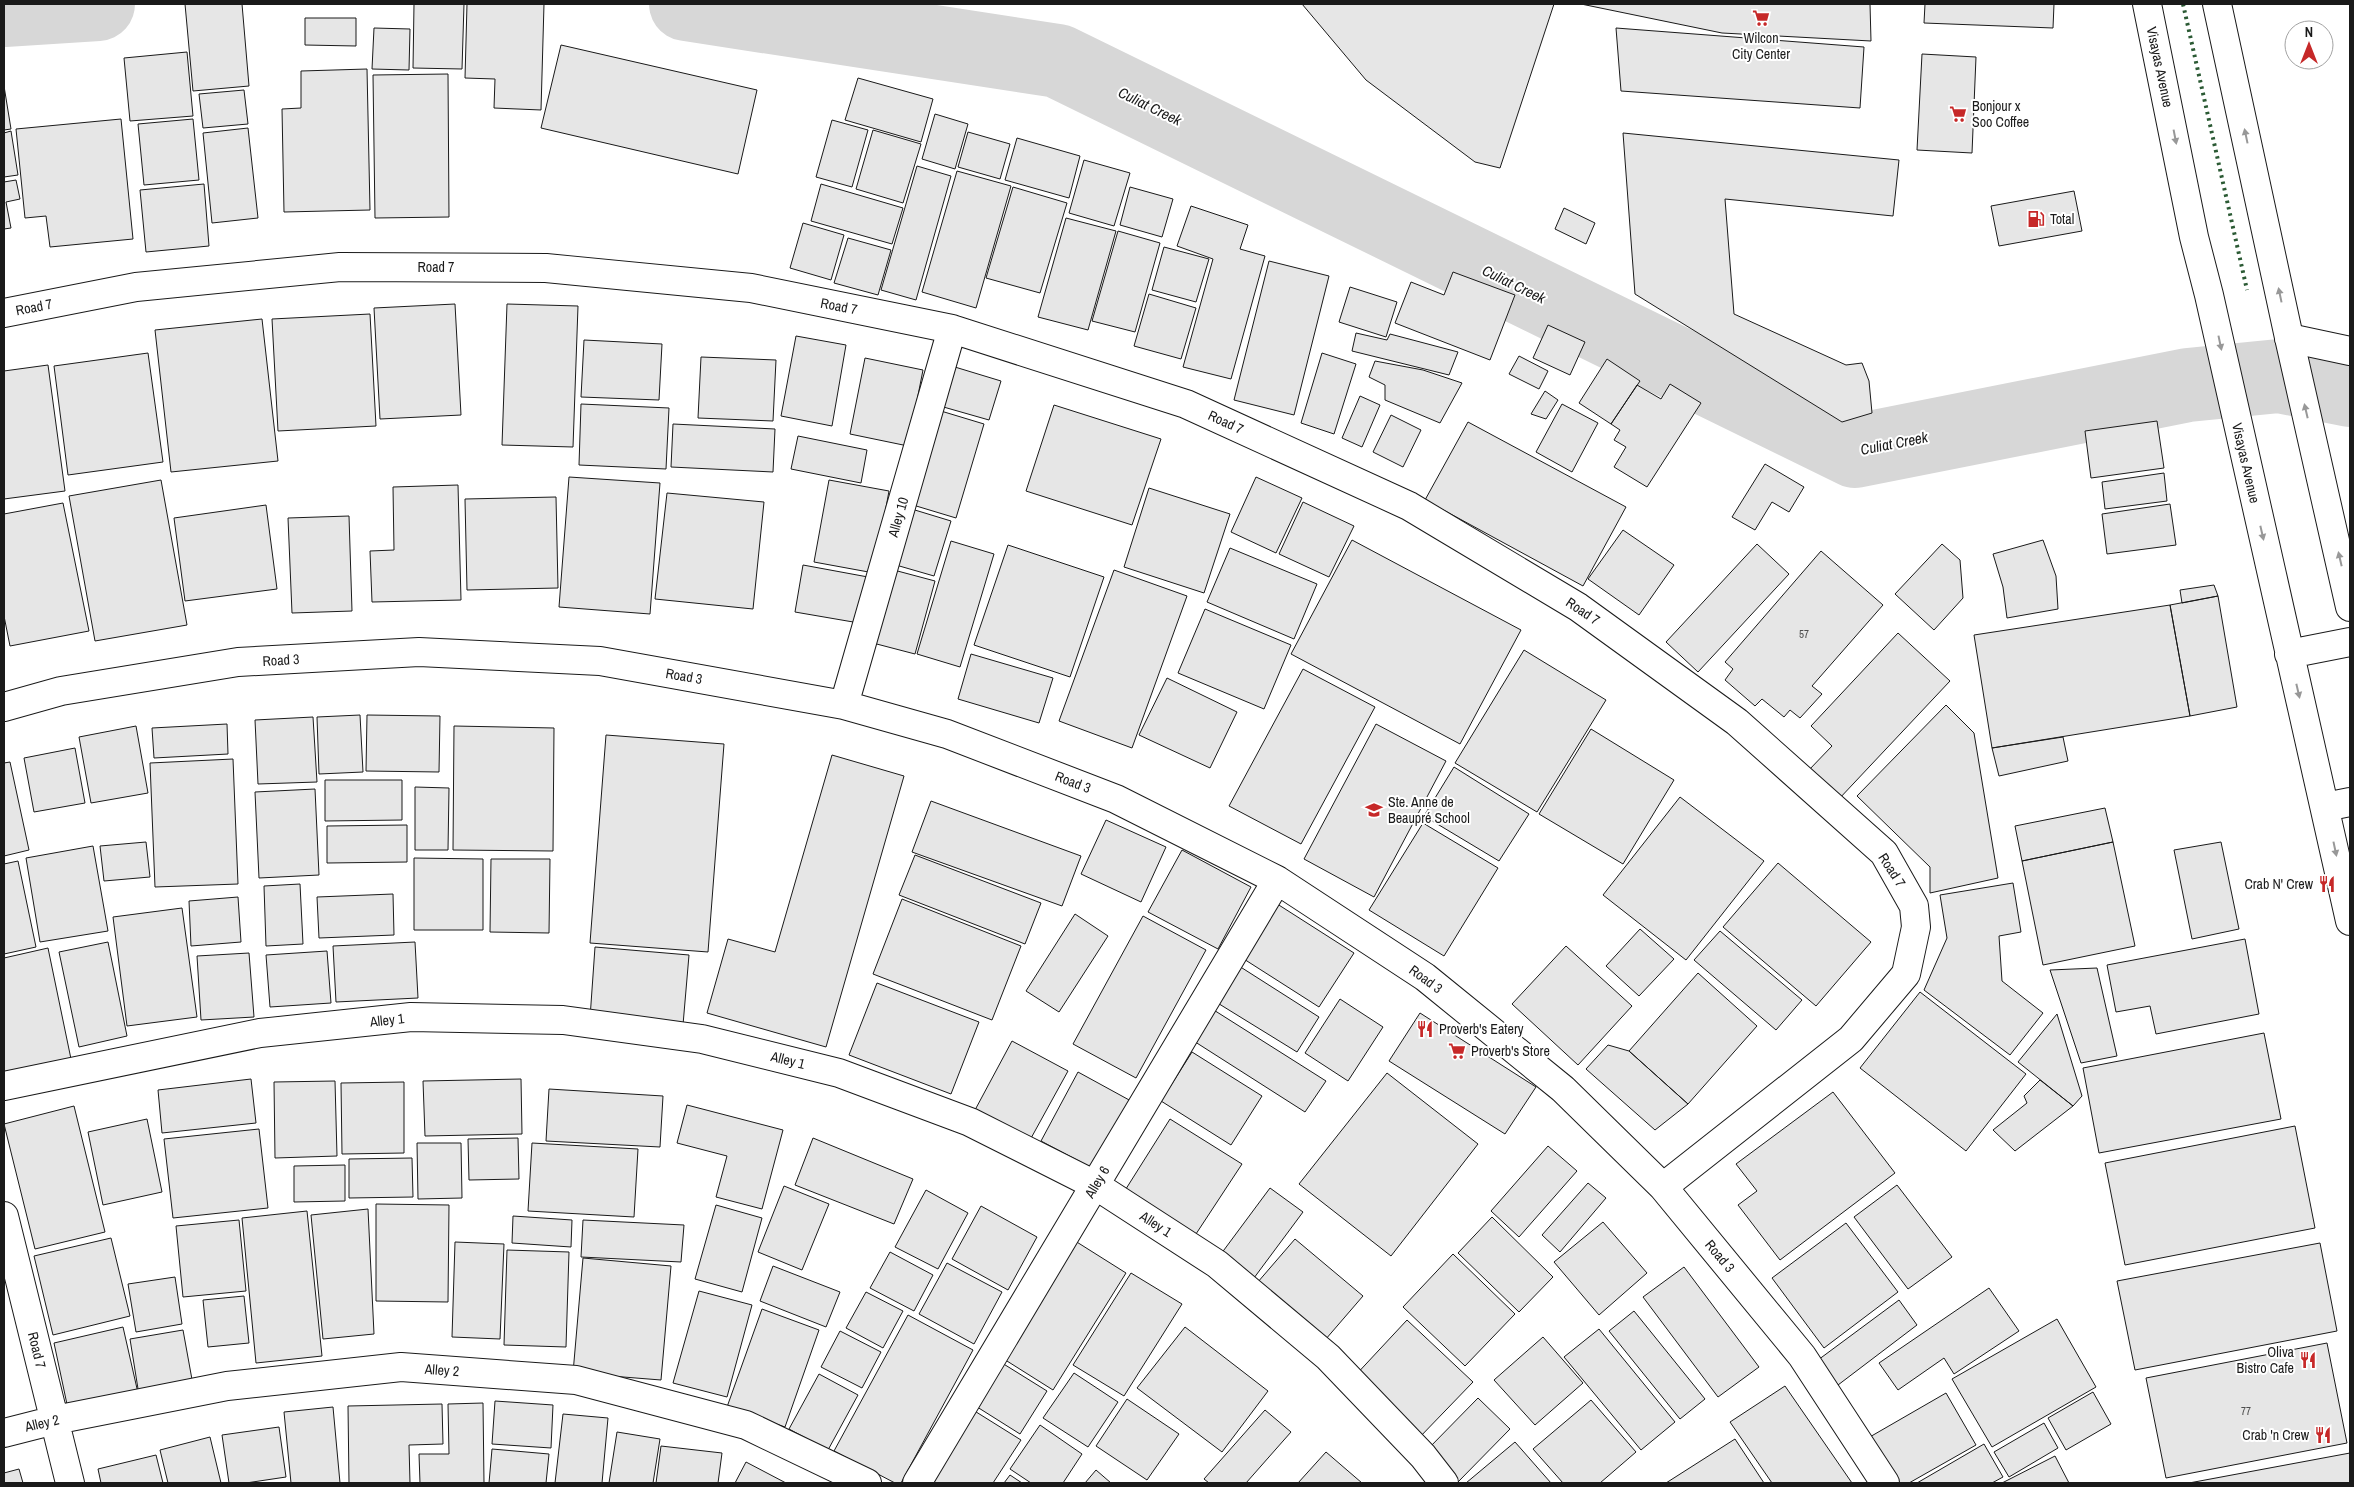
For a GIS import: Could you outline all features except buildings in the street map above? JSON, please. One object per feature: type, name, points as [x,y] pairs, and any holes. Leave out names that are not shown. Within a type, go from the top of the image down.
[{"type":"street","name":"Visayas Avenue","points":[[2147,4],[2194,237],[2210,295],[2289,654],[2338,804],[2350,921]]},
{"type":"street","points":[[2217,4],[2289,340],[2350,607]]},
{"type":"street","name":"Road 7","points":[[4,313],[136,287],[340,267],[546,268],[751,288],[952,329],[1186,404],[1409,506],[1578,607],[1737,722],[1884,853],[1914,906],[1916,927],[1906,974],[1851,1039],[1663,1187]]},
{"type":"street","name":"Alley 10","points":[[844,705],[952,329]]},
{"type":"street","points":[[2289,340],[2350,351]]},
{"type":"street","points":[[2289,654],[2350,642]]},
{"type":"street","name":"Road 3","points":[[4,707],[62,691],[238,662],[420,652],[600,661],[844,705],[946,734],[1116,799],[1277,880],[1433,983],[1563,1089],[1663,1187],[1802,1356],[1885,1483]]},
{"type":"street","name":"Alley 6","points":[[917,1483],[1277,880]]},
{"type":"street","name":"Alley 1","points":[[4,1086],[260,1033],[411,1017],[563,1020],[702,1039],[839,1073],[970,1122],[1095,1185],[1217,1264],[1328,1357],[1423,1456],[1444,1483]]},
{"type":"street","name":"Road 7","points":[[4,1216],[70,1483]]},
{"type":"street","name":"Alley 2","points":[[4,1432],[226,1386],[401,1367],[576,1380],[746,1425],[867,1483]]},
{"type":"waterway","name":"Culiat Creek","points":[[4,10],[98,4]]},
{"type":"waterway","name":"Culiat Creek","points":[[686,4],[1058,61],[1855,451],[2188,385],[2279,376],[2350,390]]},
{"type":"hedge","points":[[2183,4],[2247,290]]},
{"type":"place","name":"Wilcon City Center","points":[[1761,18]]},
{"type":"place","name":"Bonjour x Soo Coffee","points":[[1958,114]]},
{"type":"place","name":"Total","points":[[2036,219]]},
{"type":"place","name":"Ste. Anne de Beaupré School","points":[[1374,810]]},
{"type":"place","name":"Crab N' Crew","points":[[2327,884]]},
{"type":"place","name":"Proverb's Eatery","points":[[1425,1029]]},
{"type":"place","name":"Proverb's Store","points":[[1457,1051]]},
{"type":"place","name":"Oliva Bistro Cafe","points":[[2308,1360]]},
{"type":"place","name":"Crab 'n Crew","points":[[2323,1435]]}]
